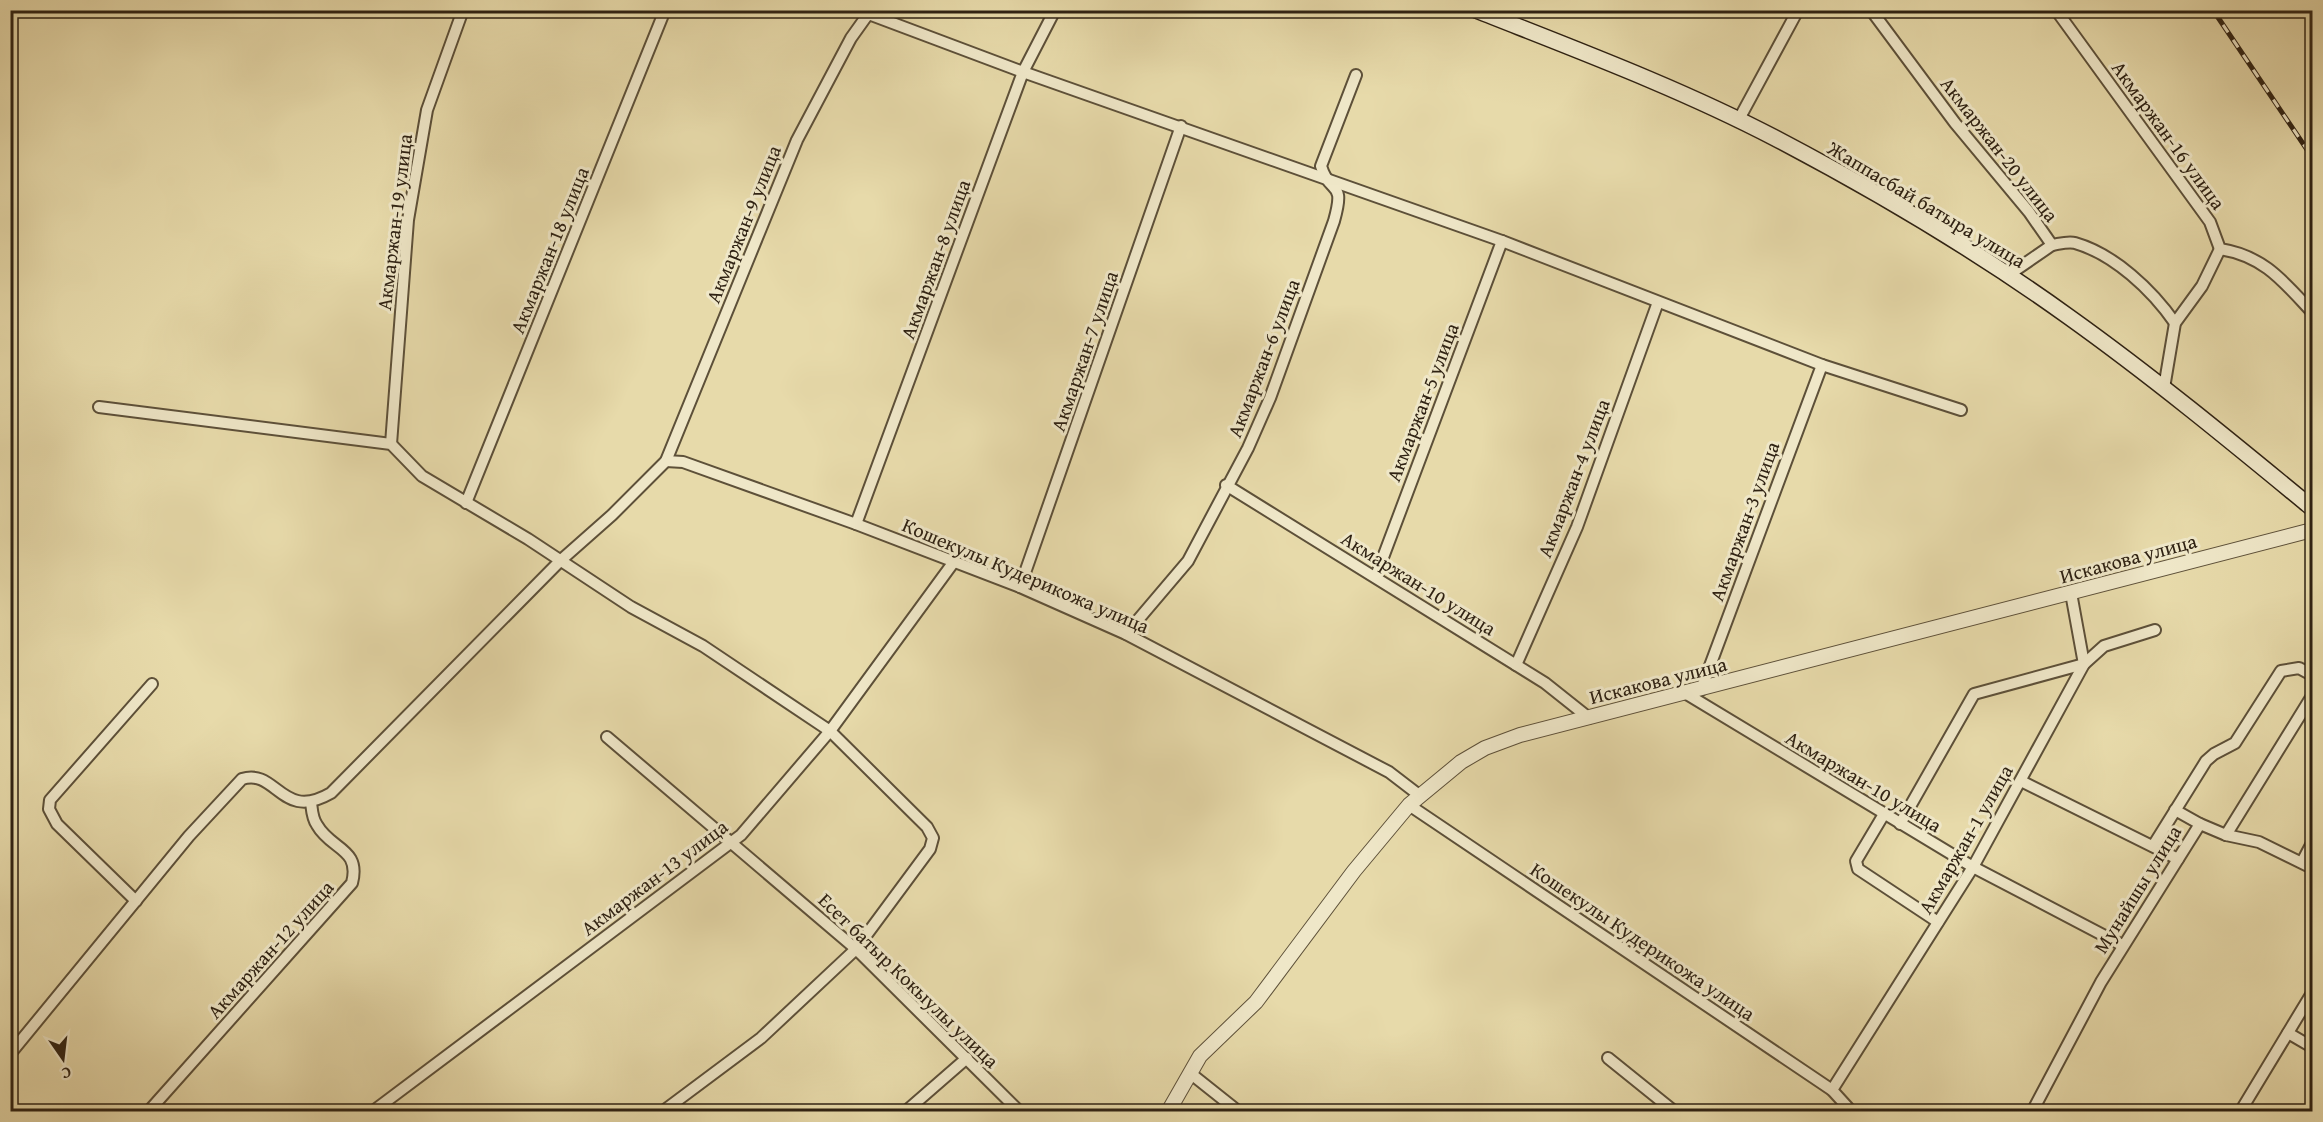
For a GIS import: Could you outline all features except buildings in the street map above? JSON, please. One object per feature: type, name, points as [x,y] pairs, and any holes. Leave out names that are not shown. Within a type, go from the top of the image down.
[{"type":"main road","name":"Жаппасбай батыра улица","points":[[1476,10],[1642,76],[1774,137],[1922,220],[2068,316],[2164,388],[2313,508]]},
{"type":"street","name":"Акмаржан-19 улица","points":[[391,444],[410,209],[427,110],[463,10]]},
{"type":"street","name":"Акмаржан-18 улица","points":[[465,503],[665,10]]},
{"type":"street","points":[[858,10],[1023,72],[1502,241],[1822,365],[1961,410]]},
{"type":"street","name":"Акмаржан-8 улица","points":[[856,524],[1023,72],[1055,10]]},
{"type":"street","points":[[1738,121],[1798,10]]},
{"type":"street","name":"Акмаржан-20 улица","points":[[1871,10],[1954,123],[2029,212],[2052,245],[2073,242],[2095,251],[2125,271],[2160,302],[2175,322]]},
{"type":"street","name":"Акмаржан-16 улица","points":[[2056,10],[2210,222],[2220,249]]},
{"type":"street","name":"Акмаржан-9 улица","points":[[666,461],[797,140],[851,38],[870,13]]},
{"type":"street","points":[[1324,177],[1321,166],[1356,75]]},
{"type":"street","name":"Акмаржан-7 улица","points":[[1020,587],[1181,126]]},
{"type":"street","name":"Акмаржан-6 улица","points":[[1126,634],[1188,561],[1226,485],[1248,448],[1270,398],[1340,200],[1338,188],[1324,177]]},
{"type":"street","name":"Акмаржан-5 улица","points":[[1376,576],[1502,241]]},
{"type":"street","points":[[2007,276],[2052,245]]},
{"type":"street","points":[[2164,388],[2175,322],[2202,286],[2220,249],[2240,252],[2260,261],[2313,312]]},
{"type":"street","name":"Акмаржан-4 улица","points":[[1516,665],[1577,527],[1658,302]]},
{"type":"street","name":"Акмаржан-3 улица","points":[[1701,690],[1822,365]]},
{"type":"street","points":[[99,407],[391,444],[422,476],[632,607],[703,646],[830,732],[927,827],[933,838],[930,849],[906,885],[856,949],[761,1038],[662,1112]]},
{"type":"street","points":[[10,1054],[189,836],[242,779],[250,776],[260,778],[291,801],[311,802],[332,793],[560,561],[612,515],[666,461]]},
{"type":"street","name":"Кошекулы Кудерикожа улица","points":[[666,461],[683,462],[856,524],[1020,587],[1126,634],[1389,772],[1414,800],[1832,1090],[1852,1112]]},
{"type":"street","name":"Акмаржан-10 улица","points":[[1226,485],[1516,665],[1570,701],[1589,718]]},
{"type":"street","name":"Искакова улица","points":[[1168,1112],[1200,1056],[1257,1002],[1354,871],[1414,800],[1461,762],[1485,748],[1520,735],[2313,530]]},
{"type":"street","name":"Акмаржан-13 улица","points":[[372,1112],[741,835],[830,732],[953,563]]},
{"type":"street","points":[[2072,593],[2084,664]]},
{"type":"street","points":[[1900,824],[1974,694],[2084,664],[2104,646],[2155,630]]},
{"type":"street","name":"Акмаржан-1 улица","points":[[1832,1090],[1972,867],[2084,664]]},
{"type":"street","points":[[2153,846],[2206,761],[2235,743],[2281,671],[2299,668],[2313,675]]},
{"type":"street","points":[[136,901],[57,824],[49,809],[50,800],[152,684]]},
{"type":"street","name":"Акмаржан-10 улица","points":[[1685,693],[1972,867],[2122,945]]},
{"type":"street","points":[[2226,835],[2313,696]]},
{"type":"street","name":"Есет батыр Кокыулы улица","points":[[607,736],[856,949],[1020,1112]]},
{"type":"street","points":[[2020,781],[2178,859]]},
{"type":"street","name":"Акмаржан-12 улица","points":[[148,1112],[352,883],[356,869],[348,853],[326,837],[317,826],[311,802]]},
{"type":"street","points":[[2175,810],[2200,824]]},
{"type":"street","points":[[1884,814],[1856,861],[1858,869],[1938,922]]},
{"type":"street","name":"Мунайшы улица","points":[[2032,1112],[2122,945],[2200,824],[2226,835],[2259,842],[2313,868]]},
{"type":"street","points":[[2302,862],[2313,843]]},
{"type":"street","points":[[2240,1112],[2313,993]]},
{"type":"street","points":[[2288,1033],[2313,1047]]},
{"type":"street","points":[[906,1112],[967,1058]]},
{"type":"street","points":[[1608,1058],[1675,1112]]},
{"type":"street","points":[[1190,1072],[1239,1112]]},
{"type":"railway","points":[[2213,10],[2312,157]]}]
